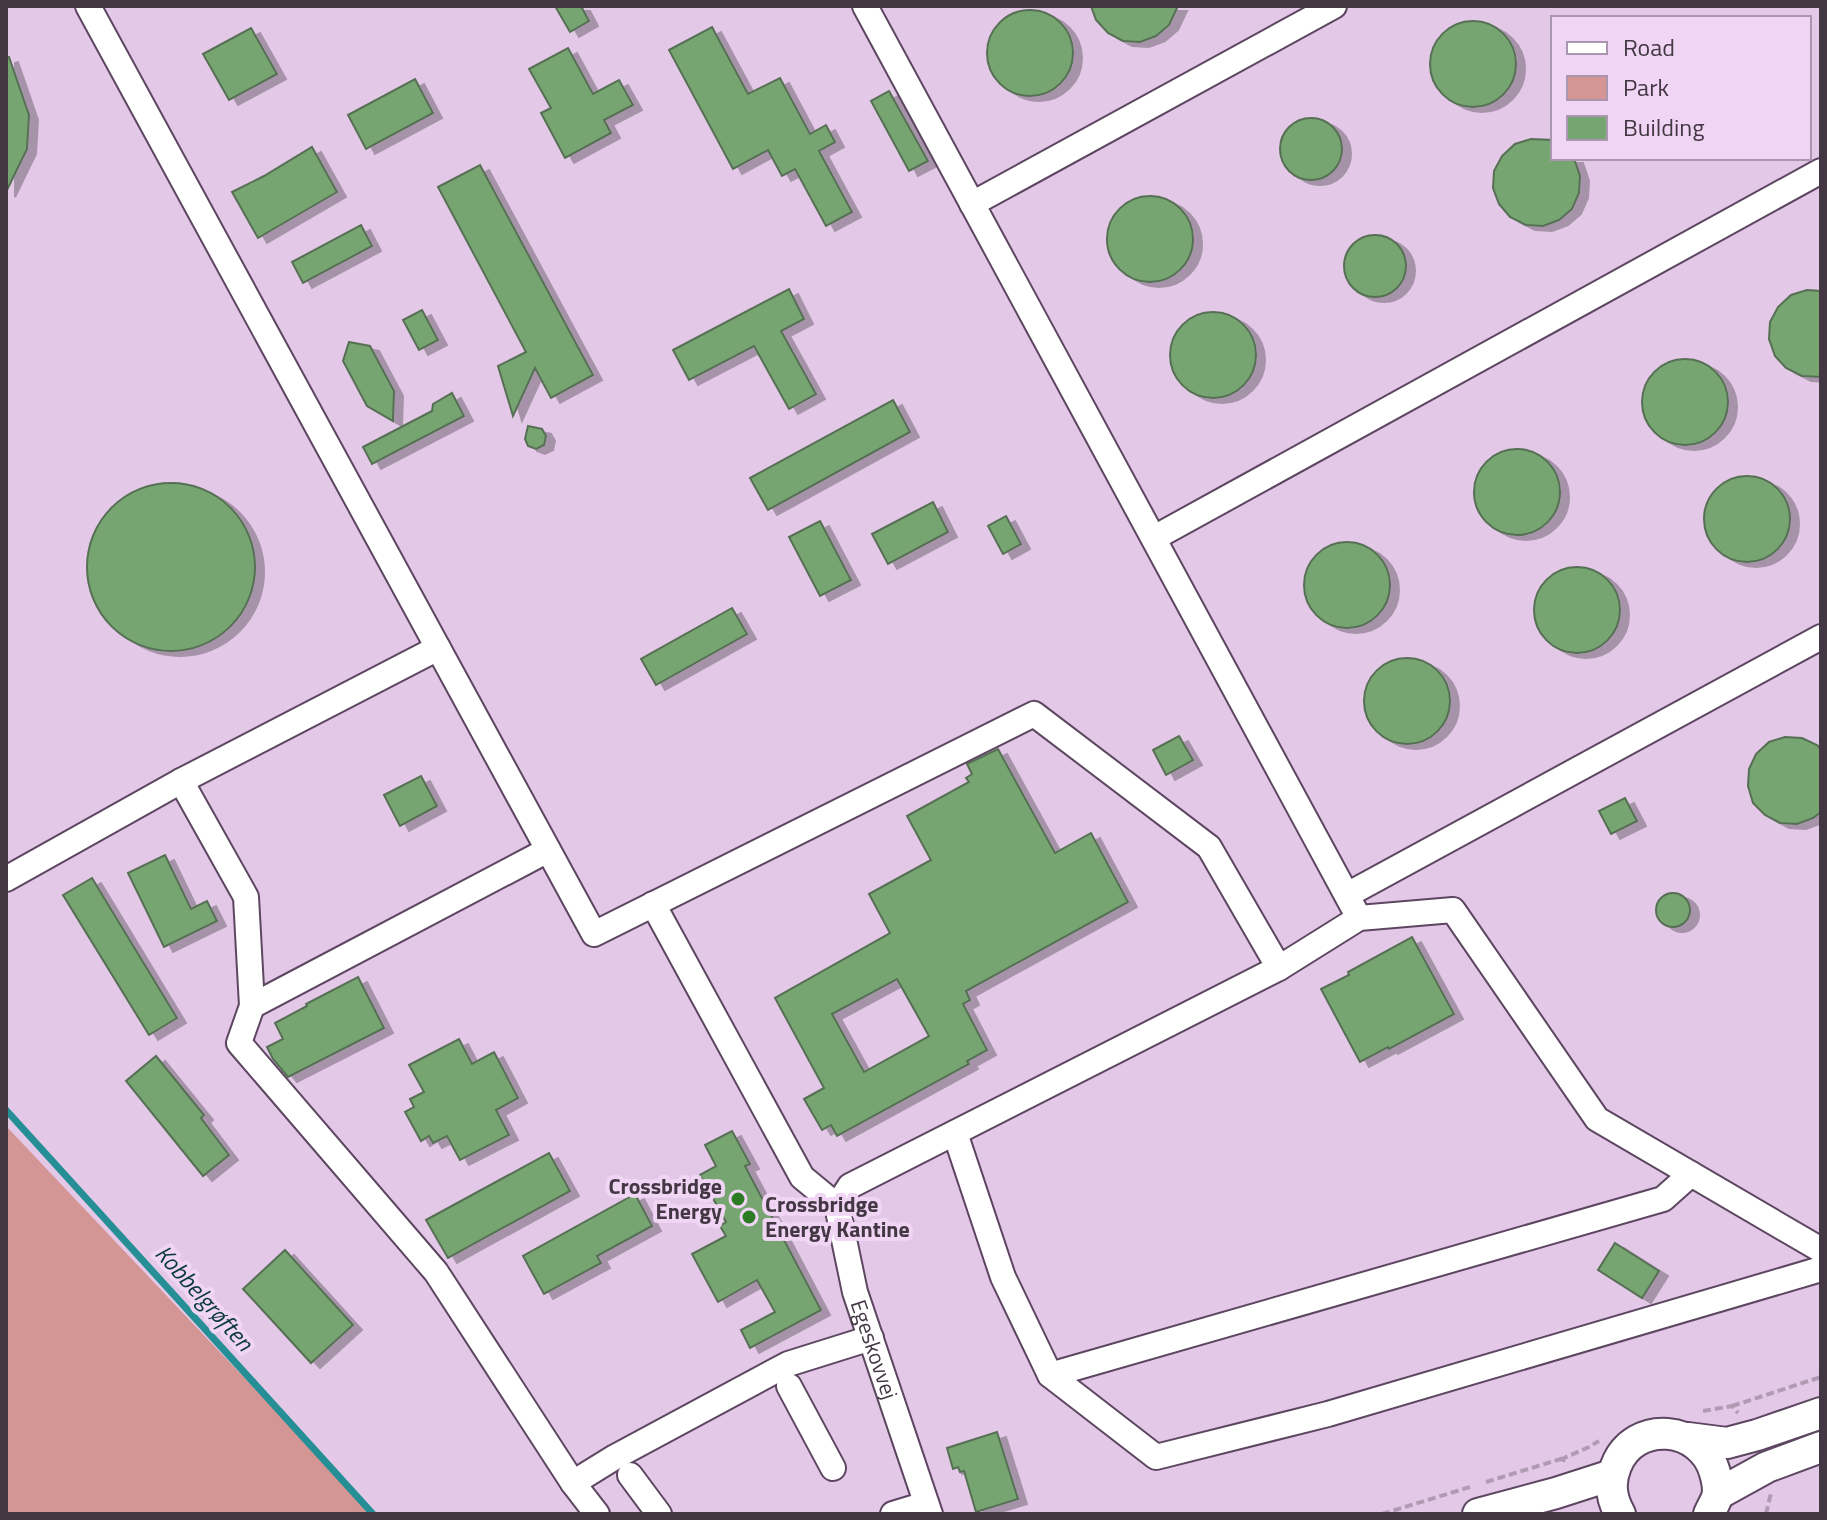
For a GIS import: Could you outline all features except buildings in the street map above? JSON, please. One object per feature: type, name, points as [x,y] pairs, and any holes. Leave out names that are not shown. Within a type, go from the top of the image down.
[{"type":"main road","points":[[1620,1514],[1613,1502],[1612,1475],[1628,1447],[1644,1437],[1667,1433],[1727,1443],[1821,1413]]},
{"type":"main road","points":[[1688,1438],[1704,1451],[1713,1464],[1717,1477],[1714,1504]]},
{"type":"main road","points":[[1714,1504],[1767,1467],[1821,1447]]},
{"type":"main road","points":[[1478,1514],[1612,1475]]},
{"type":"lane","points":[[88,6],[594,934],[1034,714],[1209,847],[1279,968]]},
{"type":"lane","points":[[865,6],[1359,918]]},
{"type":"lane","points":[[972,204],[1334,6]]},
{"type":"lane","points":[[1154,538],[1821,171]]},
{"type":"lane","points":[[1347,895],[1821,637]]},
{"type":"lane","points":[[6,879],[181,781],[438,648]]},
{"type":"lane","points":[[181,781],[246,897],[252,1006],[239,1043],[436,1272],[573,1483],[597,1514]]},
{"type":"lane","points":[[252,1006],[548,850]]},
{"type":"lane","points":[[653,904],[802,1177],[844,1196],[955,1133],[1279,968],[1359,918],[1453,910],[1597,1119],[1821,1250]]},
{"type":"lane","points":[[955,1133],[1003,1277],[1050,1375],[1156,1457],[1328,1414],[1821,1269]]},
{"type":"lane","points":[[1050,1375],[1663,1199],[1691,1174]]},
{"type":"lane","name":"Egeskovvej","points":[[844,1196],[855,1292],[928,1509]]},
{"type":"lane","points":[[573,1483],[615,1457],[788,1364],[871,1338]]},
{"type":"lane","points":[[789,1386],[833,1468]]},
{"type":"lane","points":[[630,1475],[659,1514]]},
{"type":"lane","points":[[893,1514],[928,1509]]},
{"type":"path","points":[[1732,1406],[1821,1377]]},
{"type":"green space","points":[[6,1126],[373,1514],[6,1514]]},
{"type":"waterway","name":"Kobbelgrøften","points":[[6,1110],[373,1514]]},
{"type":"place","name":"Crossbridge Energy","points":[[738,1199]]},
{"type":"place","name":"Crossbridge Energy Kantine","points":[[749,1217]]}]
